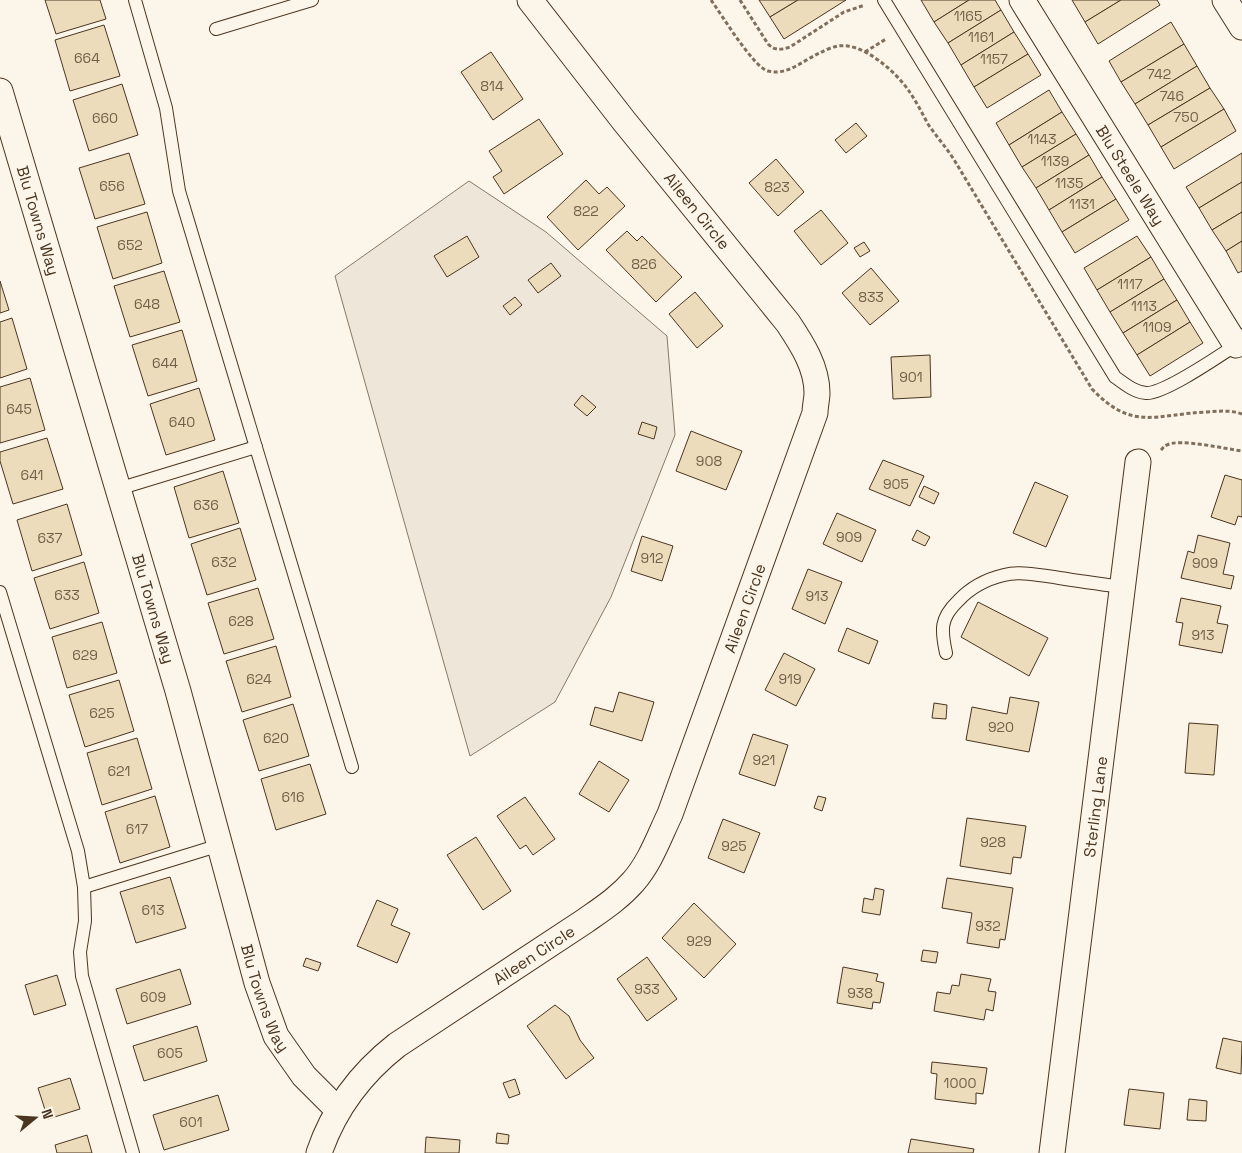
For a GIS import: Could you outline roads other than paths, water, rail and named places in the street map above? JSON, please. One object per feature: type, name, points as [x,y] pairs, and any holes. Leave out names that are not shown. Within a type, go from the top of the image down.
[{"type":"street","name":"Aileen Circle","points":[[319,1153],[326,1132],[338,1110],[350,1092],[377,1061],[397,1045],[616,899],[634,881],[652,855],[670,814],[814,413],[818,393],[814,371],[805,349],[788,323],[624,121],[530,0]]},
{"type":"street","name":"Blu Steele Way","points":[[1022,0],[1239,344]]},
{"type":"street","points":[[1225,0],[1242,27]]},
{"type":"street","name":"Blu Towns Way","points":[[0,90],[178,691],[257,983],[276,1036],[304,1076],[338,1110]]},
{"type":"street","name":"Sterling Lane","points":[[1052,1153],[1122,587],[1148,457]]},
{"type":"lane","points":[[135,0],[166,108],[180,191],[352,767]]},
{"type":"lane","points":[[216,29],[312,0]]},
{"type":"lane","points":[[884,0],[1116,376],[1131,388],[1147,393],[1165,388],[1239,344]]},
{"type":"lane","points":[[118,489],[256,447]]},
{"type":"lane","points":[[946,653],[942,636],[942,623],[951,607],[966,592],[986,581],[1006,574],[1028,574],[1122,587]]},
{"type":"lane","points":[[0,592],[78,851],[84,887],[85,921],[80,952],[82,976],[133,1153]]},
{"type":"lane","points":[[84,887],[220,846]]}]
